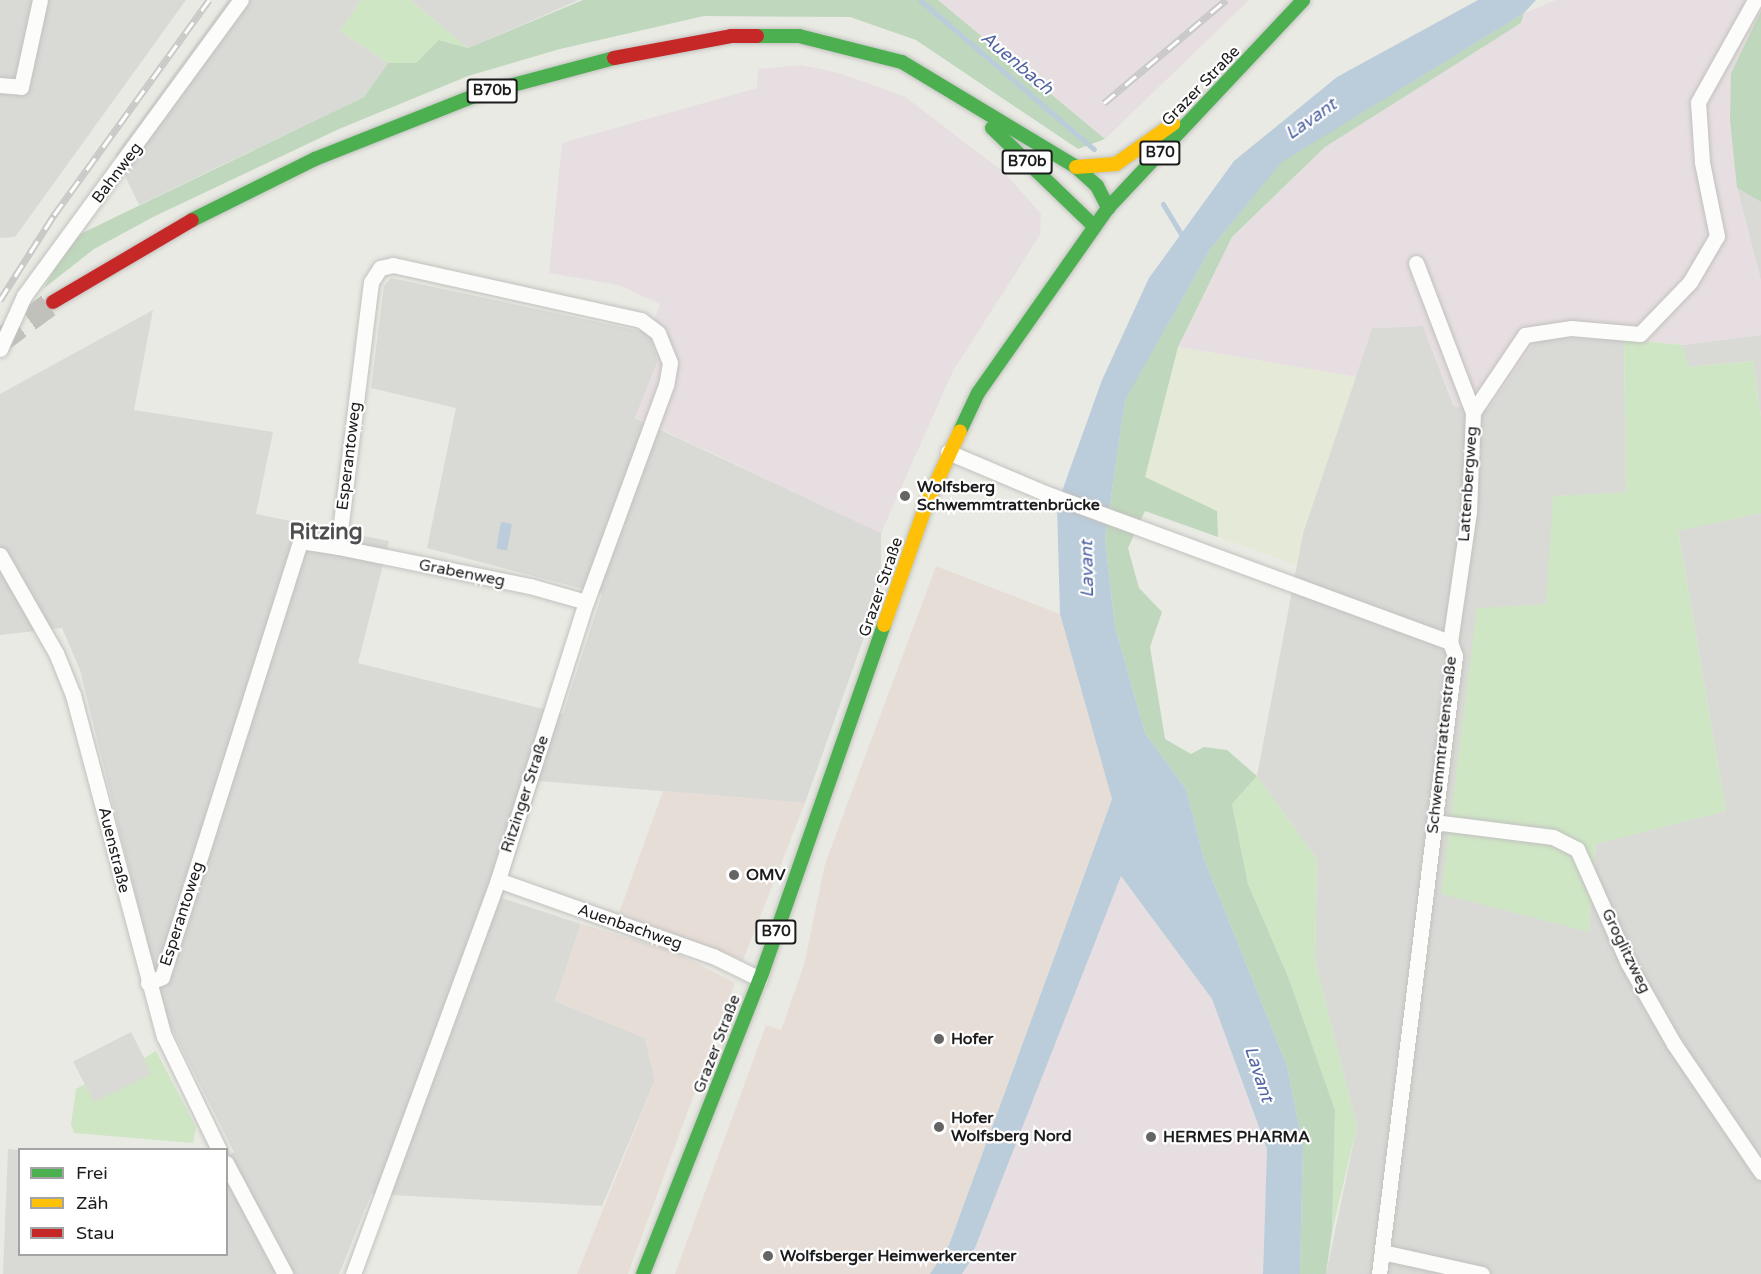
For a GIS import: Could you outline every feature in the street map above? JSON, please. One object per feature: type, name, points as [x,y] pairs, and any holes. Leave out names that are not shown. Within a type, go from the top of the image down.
[{"type":"main road","name":"Grazer Straße","points":[[643,1274],[760,979],[948,452],[1006,350],[1108,208],[1303,0]]},
{"type":"main road","name":"B70b","points":[[53,302],[181,225],[315,159],[479,94],[632,53],[731,36],[800,36],[902,62],[1076,167],[1097,186],[1108,208]]},
{"type":"main road","name":"B70b","points":[[960,98],[1094,226]]},
{"type":"main road","name":"B70b","points":[[1076,167],[1116,164],[1212,98]]},
{"type":"street","points":[[0,86],[21,87],[40,0]]},
{"type":"street","name":"Bahnweg","points":[[0,349],[24,296],[241,0]]},
{"type":"street","points":[[1473,412],[1525,335],[1571,328],[1640,334],[1690,282],[1717,236],[1702,162],[1698,102],[1755,0]]},
{"type":"street","name":"Lattenbergweg","points":[[1416,263],[1473,412],[1469,512],[1450,642]]},
{"type":"street","name":"Esperantoweg","points":[[148,983],[162,977],[300,541],[338,548],[371,282],[380,268],[393,265],[641,320]]},
{"type":"street","name":"Ritzinger Straße","points":[[353,1274],[498,880],[586,602],[666,385],[670,363],[667,346],[658,333],[641,320]]},
{"type":"street","name":"Schwemmtrattenstraße","points":[[948,452],[1045,493],[1450,642],[1455,656],[1379,1274]]},
{"type":"street","name":"Grabenweg","points":[[338,548],[530,586],[586,602]]},
{"type":"street","name":"Auenstraße","points":[[0,555],[56,653],[73,695],[164,1036],[219,1148]]},
{"type":"street","name":"Groglitzweg","points":[[1434,822],[1553,837],[1577,849],[1628,963],[1668,1034],[1761,1172]]},
{"type":"street","name":"Auenbachweg","points":[[498,880],[713,956],[760,979]]},
{"type":"street","points":[[228,1167],[285,1274]]},
{"type":"street","points":[[1382,1252],[1482,1274]]},
{"type":"shaded area","points":[[0,0],[186,0],[15,237],[0,238]]},
{"type":"shaded area","points":[[228,0],[361,0],[340,31],[388,63],[364,97],[139,205],[115,155]]},
{"type":"shaded area","points":[[410,0],[577,0],[577,1],[468,48]]},
{"type":"shaded area","points":[[938,0],[1249,0],[1105,139]]},
{"type":"shaded area","points":[[1556,0],[1761,0],[1761,11],[1731,73],[1737,188],[1761,281],[1761,335],[1682,345],[1624,339],[1538,338],[1488,410],[1455,407],[1423,326],[1372,328],[1356,377],[1178,347],[1232,237],[1325,147],[1521,23],[1524,13]]},
{"type":"shaded area","points":[[802,65],[839,73],[904,96],[1005,173],[1041,214],[1040,235],[953,371],[881,533],[635,417],[658,362],[649,333],[660,304],[618,285],[549,273],[562,143],[757,88],[758,69]]},
{"type":"shaded area","points":[[1737,188],[1761,202],[1761,281]]},
{"type":"shaded area","points":[[391,278],[649,333],[658,361],[635,418],[881,533],[881,590],[805,803],[539,781],[502,898],[581,924],[555,1001],[645,1038],[655,1080],[602,1206],[371,1194],[339,1274],[3,1274],[8,1149],[18,1150],[18,1256],[228,1256],[228,1155],[234,1152],[165,1015],[80,670],[62,628],[0,635],[0,394],[153,310],[134,410],[273,432],[256,514],[389,541],[358,663],[563,714],[602,594],[427,548],[456,408],[371,388],[384,286]]},
{"type":"shaded area","points":[[1423,326],[1454,407],[1538,338],[1624,339],[1626,493],[1553,496],[1589,931],[1596,844],[1726,811],[1678,530],[1761,513],[1761,1274],[1326,1274],[1357,1126],[1315,961],[1317,859],[1257,776],[1303,533],[1372,328]]},
{"type":"shaded area","points":[[1761,335],[1761,417],[1753,361],[1688,367],[1682,345]]},
{"type":"shaded area","points":[[936,566],[1060,614],[1112,798],[949,1245],[930,1274],[675,1274],[766,1025],[781,1030],[804,965],[825,864]]},
{"type":"shaded area","points":[[663,791],[805,803],[743,960],[619,913]]},
{"type":"shaded area","points":[[1121,876],[1212,999],[1267,1149],[1263,1274],[962,1274]]},
{"type":"shaded area","points":[[581,924],[673,951],[735,983],[628,1274],[577,1274],[655,1080],[645,1038],[555,1001]]},
{"type":"shaded area","points":[[131,1032],[152,1074],[94,1103],[73,1062]]},
{"type":"green space","points":[[361,0],[410,0],[468,48],[440,40],[416,63],[388,63],[340,31]]},
{"type":"green space","points":[[583,0],[938,0],[1105,139],[1078,149],[916,40],[850,17],[704,16],[560,49],[468,76],[339,129],[155,216],[94,249],[43,289],[74,237],[364,97],[388,63],[416,63],[439,40],[468,48]]},
{"type":"green space","points":[[1761,11],[1761,202],[1737,188],[1730,120],[1731,73]]},
{"type":"green space","points":[[1524,13],[1521,23],[1325,147],[1232,237],[1178,347],[1145,477],[1217,511],[1218,537],[1145,511],[1128,548],[1139,588],[1162,612],[1150,647],[1165,739],[1191,754],[1204,747],[1227,750],[1257,776],[1232,804],[1248,884],[1289,979],[1335,1110],[1332,1232],[1326,1274],[1300,1274],[1303,1146],[1287,1066],[1204,859],[1186,789],[1145,733],[1115,627],[1105,539],[1125,399],[1211,248],[1282,161]]},
{"type":"green space","points":[[1624,339],[1682,345],[1689,367],[1753,361],[1761,417],[1761,513],[1678,531],[1726,811],[1596,844],[1589,932],[1441,894],[1477,608],[1546,604],[1553,496],[1626,492]]},
{"type":"green space","points":[[1178,347],[1356,377],[1303,533],[1297,565],[1218,537],[1216,511],[1145,477]]},
{"type":"green space","points":[[1257,776],[1317,859],[1315,961],[1357,1126],[1332,1232],[1335,1110],[1289,979],[1248,884],[1232,804]]},
{"type":"green space","points":[[156,1051],[196,1127],[193,1143],[74,1133],[71,1124],[76,1089],[85,1084],[94,1102],[151,1074],[144,1058]]},
{"type":"water","name":"Lavant","points":[[1478,0],[1536,0],[1524,13],[1282,162],[1211,248],[1125,400],[1105,539],[1115,627],[1145,733],[1186,789],[1204,859],[1287,1066],[1303,1146],[1300,1274],[1263,1274],[1267,1149],[1212,999],[1121,876],[969,1263],[962,1274],[930,1274],[949,1245],[1112,799],[1060,614],[1057,505],[1102,380],[1149,278],[1234,161],[1337,77]]},
{"type":"water","points":[[501,522],[512,524],[507,550],[496,549]]},
{"type":"waterway","name":"Auenbach","points":[[920,0],[1094,149]]},
{"type":"waterway","name":"Auenbach","points":[[1163,204],[1184,239]]},
{"type":"tunnel","points":[[0,341],[53,302]]},
{"type":"railway","points":[[0,300],[54,215],[209,0]]},
{"type":"railway","points":[[1104,103],[1226,0]]},
{"type":"traffic: fast","points":[[960,431],[978,393],[1108,208],[1303,0]]},
{"type":"traffic: fast","points":[[757,36],[799,36],[902,62],[1076,167],[1097,186],[1108,208]]},
{"type":"traffic: fast","points":[[192,220],[315,159],[479,94],[614,58]]},
{"type":"traffic: fast","points":[[992,128],[1094,226]]},
{"type":"traffic: fast","points":[[643,1274],[760,979],[884,625]]},
{"type":"traffic: slow","points":[[1076,167],[1116,164],[1173,124]]},
{"type":"traffic: slow","points":[[884,625],[926,505],[960,431]]},
{"type":"traffic: jam","points":[[614,58],[731,36],[757,36]]},
{"type":"traffic: jam","points":[[53,302],[192,220]]},
{"type":"place","name":"Wolfsberg Schwemmtrattenbrücke","points":[[905,496]]},
{"type":"place","name":"OMV","points":[[734,875]]},
{"type":"place","name":"Hofer","points":[[939,1039]]},
{"type":"place","name":"Hofer Wolfsberg Nord","points":[[939,1127]]},
{"type":"place","name":"HERMES PHARMA","points":[[1151,1137]]},
{"type":"place","name":"Wolfsberger Heimwerkercenter","points":[[768,1256]]},
{"type":"district","name":"Ritzing","points":[[326,533]]}]
